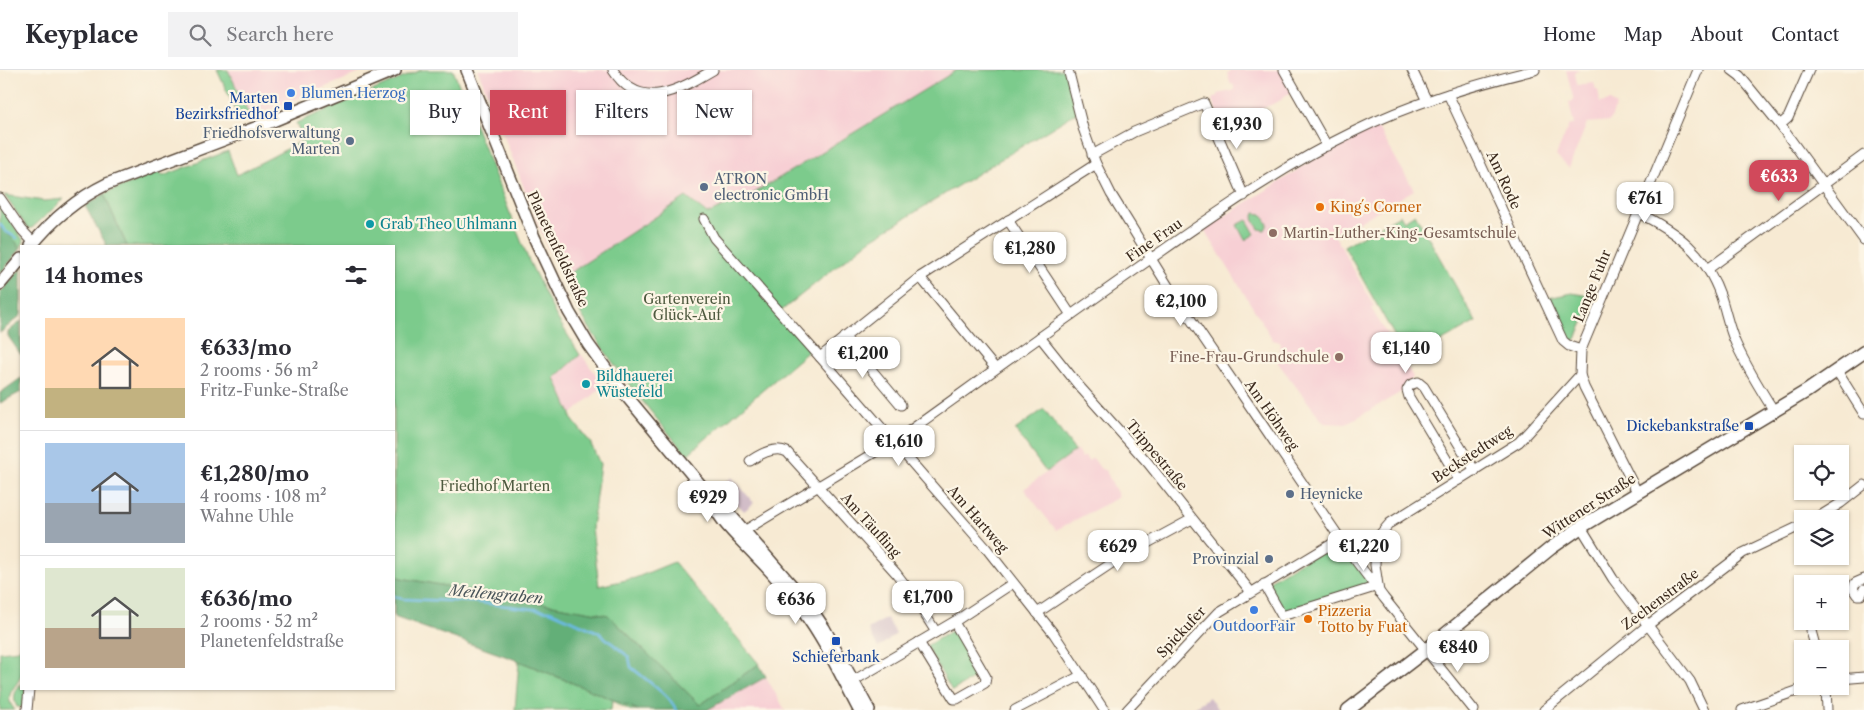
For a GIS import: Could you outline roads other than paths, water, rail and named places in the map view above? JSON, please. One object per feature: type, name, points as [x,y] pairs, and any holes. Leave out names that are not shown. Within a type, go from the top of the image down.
[{"type":"main road","name":"Wittener Straße","points":[[1348,710],[1581,527],[1637,492],[1703,455],[1864,352]]},
{"type":"street","points":[[0,198],[33,244],[52,221],[71,205],[107,184],[268,123],[395,70]]},
{"type":"street","name":"Planetenfeldstraße","points":[[467,70],[534,237],[569,312],[588,344],[613,380],[708,494],[719,502],[754,554],[802,610],[826,647],[860,710]]},
{"type":"street","points":[[613,70],[623,84],[645,94],[655,95],[680,89],[712,70]]},
{"type":"street","points":[[1284,70],[1327,146]]},
{"type":"street","points":[[1412,70],[1427,101]]},
{"type":"street","name":"Fine Frau","points":[[740,533],[894,442],[995,368],[1151,259],[1244,196],[1327,146],[1376,122],[1427,101],[1535,70]]},
{"type":"street","name":"Lange Fuhr","points":[[1580,376],[1581,350],[1637,212],[1698,70]]},
{"type":"street","points":[[1732,70],[1740,76],[1780,125],[1864,240]]},
{"type":"street","points":[[1780,125],[1788,118],[1809,70]]},
{"type":"street","name":"Am Höhweg","points":[[1069,73],[1083,128],[1094,159],[1111,194],[1151,259],[1340,539],[1377,590],[1426,650]]},
{"type":"street","name":"Am Rode","points":[[1448,94],[1563,341],[1569,346],[1581,350]]},
{"type":"street","points":[[820,357],[920,277],[1008,220],[1134,132],[1204,103],[1210,113],[1244,196]]},
{"type":"street","points":[[1708,268],[1864,155]]},
{"type":"street","points":[[1637,212],[1666,226],[1677,234],[1708,268],[1721,298],[1735,342],[1754,380],[1774,411]]},
{"type":"street","name":"Am Hartweg","points":[[704,219],[714,238],[986,548],[1037,613],[1082,675],[1104,710]]},
{"type":"street","points":[[1008,220],[1071,315]]},
{"type":"street","points":[[0,284],[20,260]]},
{"type":"street","points":[[920,277],[995,368]]},
{"type":"street","points":[[844,337],[901,404]]},
{"type":"street","name":"Trippestraße","points":[[1040,337],[1079,386],[1148,463],[1251,592]]},
{"type":"street","points":[[1837,371],[1864,414]]},
{"type":"street","points":[[1580,376],[1591,402],[1637,492]]},
{"type":"street","name":"Beckstedtweg","points":[[1375,549],[1376,539],[1390,523],[1520,442],[1580,376]]},
{"type":"street","points":[[1459,480],[1409,397],[1407,390],[1410,385],[1418,382],[1424,387],[1475,471]]},
{"type":"street","points":[[750,462],[760,454],[783,450],[817,486]]},
{"type":"street","points":[[1830,510],[1864,484]]},
{"type":"street","name":"Am Täufling","points":[[817,486],[896,573],[936,632]]},
{"type":"street","points":[[1037,613],[1118,559],[1192,519]]},
{"type":"street","points":[[1581,527],[1613,579],[1690,681],[1701,709]]},
{"type":"street","name":"Zechenstraße","points":[[1544,710],[1648,625],[1743,553],[1794,529]]},
{"type":"street","name":"Planetenfeldstraße","points":[[740,533],[807,603],[824,628],[869,710]]},
{"type":"street","name":"Spickufer","points":[[1127,710],[1219,612],[1340,539]]},
{"type":"street","points":[[1264,584],[1282,616],[1377,590],[1375,549],[1350,553]]},
{"type":"street","points":[[1864,579],[1855,583],[1853,589],[1858,595],[1861,595],[1864,589]]},
{"type":"street","points":[[853,681],[954,622],[1014,583]]},
{"type":"street","points":[[919,642],[954,699],[985,683],[986,677],[954,622]]},
{"type":"street","points":[[1812,631],[1814,640]]},
{"type":"street","points":[[1426,650],[1474,710]]},
{"type":"street","points":[[1015,710],[1082,675]]},
{"type":"street","points":[[1849,678],[1864,677]]},
{"type":"street","points":[[27,710],[29,690]]},
{"type":"street","points":[[1742,710],[1794,692]]},
{"type":"street","points":[[1826,695],[1827,710]]},
{"type":"waterway","points":[[0,224],[5,231],[17,238]]},
{"type":"waterway","name":"Meilengraben","points":[[395,596],[403,599],[474,602],[550,611],[598,632],[629,657],[631,667],[663,693],[676,710]]},
{"type":"place","name":"Blumen Herzog","points":[[291,93]]},
{"type":"place","name":"Marten Bezirksfriedhof","points":[[288,106]]},
{"type":"place","name":"Friedhofsverwaltung Marten","points":[[350,141]]},
{"type":"place","name":"ATRON electronic GmbH","points":[[704,187]]},
{"type":"place","name":"King´s Corner","points":[[1320,207]]},
{"type":"place","name":"Grab Theo Uhlmann","points":[[370,224]]},
{"type":"place","name":"Martin-Luther-King-Gesamtschule","points":[[1273,233]]},
{"type":"place","name":"Fine-Frau-Grundschule","points":[[1339,357]]},
{"type":"place","name":"Bildhauerei Wüstefeld","points":[[586,384]]},
{"type":"place","name":"Dickebankstraße","points":[[1749,426]]},
{"type":"place","name":"Heynicke","points":[[1290,494]]},
{"type":"place","name":"Provinzial","points":[[1269,559]]},
{"type":"place","name":"OutdoorFair","points":[[1254,610]]},
{"type":"place","name":"Pizzeria Totto by Fuat","points":[[1308,619]]},
{"type":"place","name":"Schieferbank","points":[[836,641]]},
{"type":"park label","name":"Gartenverein Glück-Auf","points":[[687,307]]},
{"type":"park label","name":"Friedhof Marten","points":[[495,486]]}]
